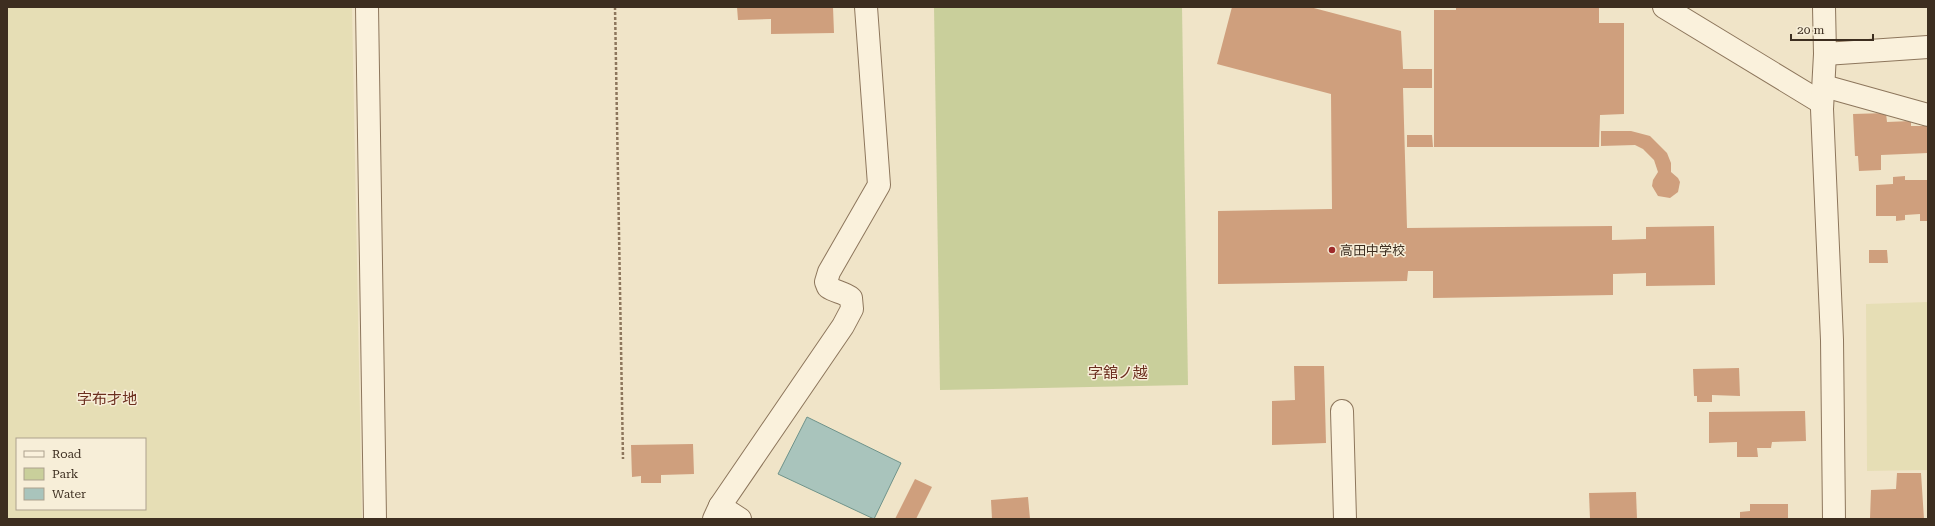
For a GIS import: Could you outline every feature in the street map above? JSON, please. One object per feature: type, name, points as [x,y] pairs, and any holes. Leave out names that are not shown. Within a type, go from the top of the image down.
[{"type":"street","points":[[367,7],[375,519]]},
{"type":"street","points":[[740,519],[717,513],[843,326],[852,309],[851,298],[828,287],[826,282],[829,272],[879,185],[866,7]]},
{"type":"street","points":[[1664,7],[1823,95],[1928,115]]},
{"type":"street","points":[[1824,7],[1825,54],[1823,95],[1832,340],[1834,519]]},
{"type":"street","points":[[1825,54],[1928,47]]},
{"type":"street","points":[[1342,411],[1345,519]]},
{"type":"path","points":[[615,7],[623,459]]},
{"type":"shaded area","points":[[7,7],[352,7],[362,519],[7,519]]},
{"type":"shaded area","points":[[1928,302],[1928,470],[1867,471],[1866,304]]},
{"type":"green space","points":[[934,7],[1182,7],[1188,385],[940,390]]},
{"type":"water","points":[[807,417],[901,463],[874,519],[778,474]]},
{"type":"building","points":[[737,7],[833,7],[834,33],[771,34],[771,19],[738,20]]},
{"type":"building","points":[[1232,7],[1310,7],[1401,31],[1403,69],[1432,69],[1432,88],[1403,88],[1407,228],[1612,226],[1612,240],[1646,239],[1646,227],[1714,226],[1715,285],[1646,286],[1646,273],[1613,274],[1613,295],[1433,298],[1433,271],[1408,271],[1407,281],[1218,284],[1218,211],[1332,209],[1331,94],[1217,64]]},
{"type":"building","points":[[1456,7],[1599,7],[1599,23],[1624,23],[1624,114],[1600,115],[1599,147],[1434,147],[1434,10],[1456,10]]},
{"type":"building","points":[[1886,113],[1887,122],[1911,121],[1911,126],[1928,126],[1928,153],[1881,155],[1881,170],[1859,171],[1858,156],[1855,156],[1853,114]]},
{"type":"building","points":[[1601,131],[1631,131],[1650,136],[1667,153],[1671,163],[1671,172],[1680,182],[1678,192],[1670,198],[1658,196],[1652,186],[1653,180],[1658,172],[1654,160],[1643,149],[1635,145],[1601,146]]},
{"type":"building","points":[[1407,135],[1432,135],[1433,147],[1407,147]]},
{"type":"building","points":[[1905,176],[1905,180],[1928,180],[1928,221],[1920,221],[1920,214],[1905,215],[1905,220],[1896,221],[1896,216],[1876,216],[1876,185],[1893,184],[1893,177]]},
{"type":"building","points":[[1869,250],[1887,250],[1888,263],[1869,263]]},
{"type":"building","points":[[1294,366],[1324,366],[1326,443],[1272,445],[1272,401],[1295,400]]},
{"type":"building","points":[[1739,368],[1740,396],[1712,395],[1712,402],[1697,402],[1697,396],[1694,396],[1693,369]]},
{"type":"building","points":[[1805,411],[1806,441],[1772,442],[1771,448],[1757,448],[1758,457],[1737,457],[1737,442],[1709,443],[1709,412]]},
{"type":"building","points":[[693,444],[694,474],[661,475],[661,483],[641,483],[641,476],[632,477],[631,445]]},
{"type":"building","points":[[1897,473],[1921,473],[1924,519],[1870,519],[1871,490],[1896,489]]},
{"type":"building","points":[[915,479],[932,487],[916,519],[895,519]]},
{"type":"building","points":[[1636,492],[1637,519],[1590,519],[1589,493]]},
{"type":"building","points":[[1028,497],[1030,519],[992,519],[991,500]]},
{"type":"building","points":[[1750,504],[1788,504],[1788,519],[1740,519],[1740,512],[1750,511]]},
{"type":"place","name":"高田中学校","points":[[1332,250]]},
{"type":"district","name":"字舘ノ越","points":[[1118,373]]},
{"type":"district","name":"字布才地","points":[[107,399]]}]
